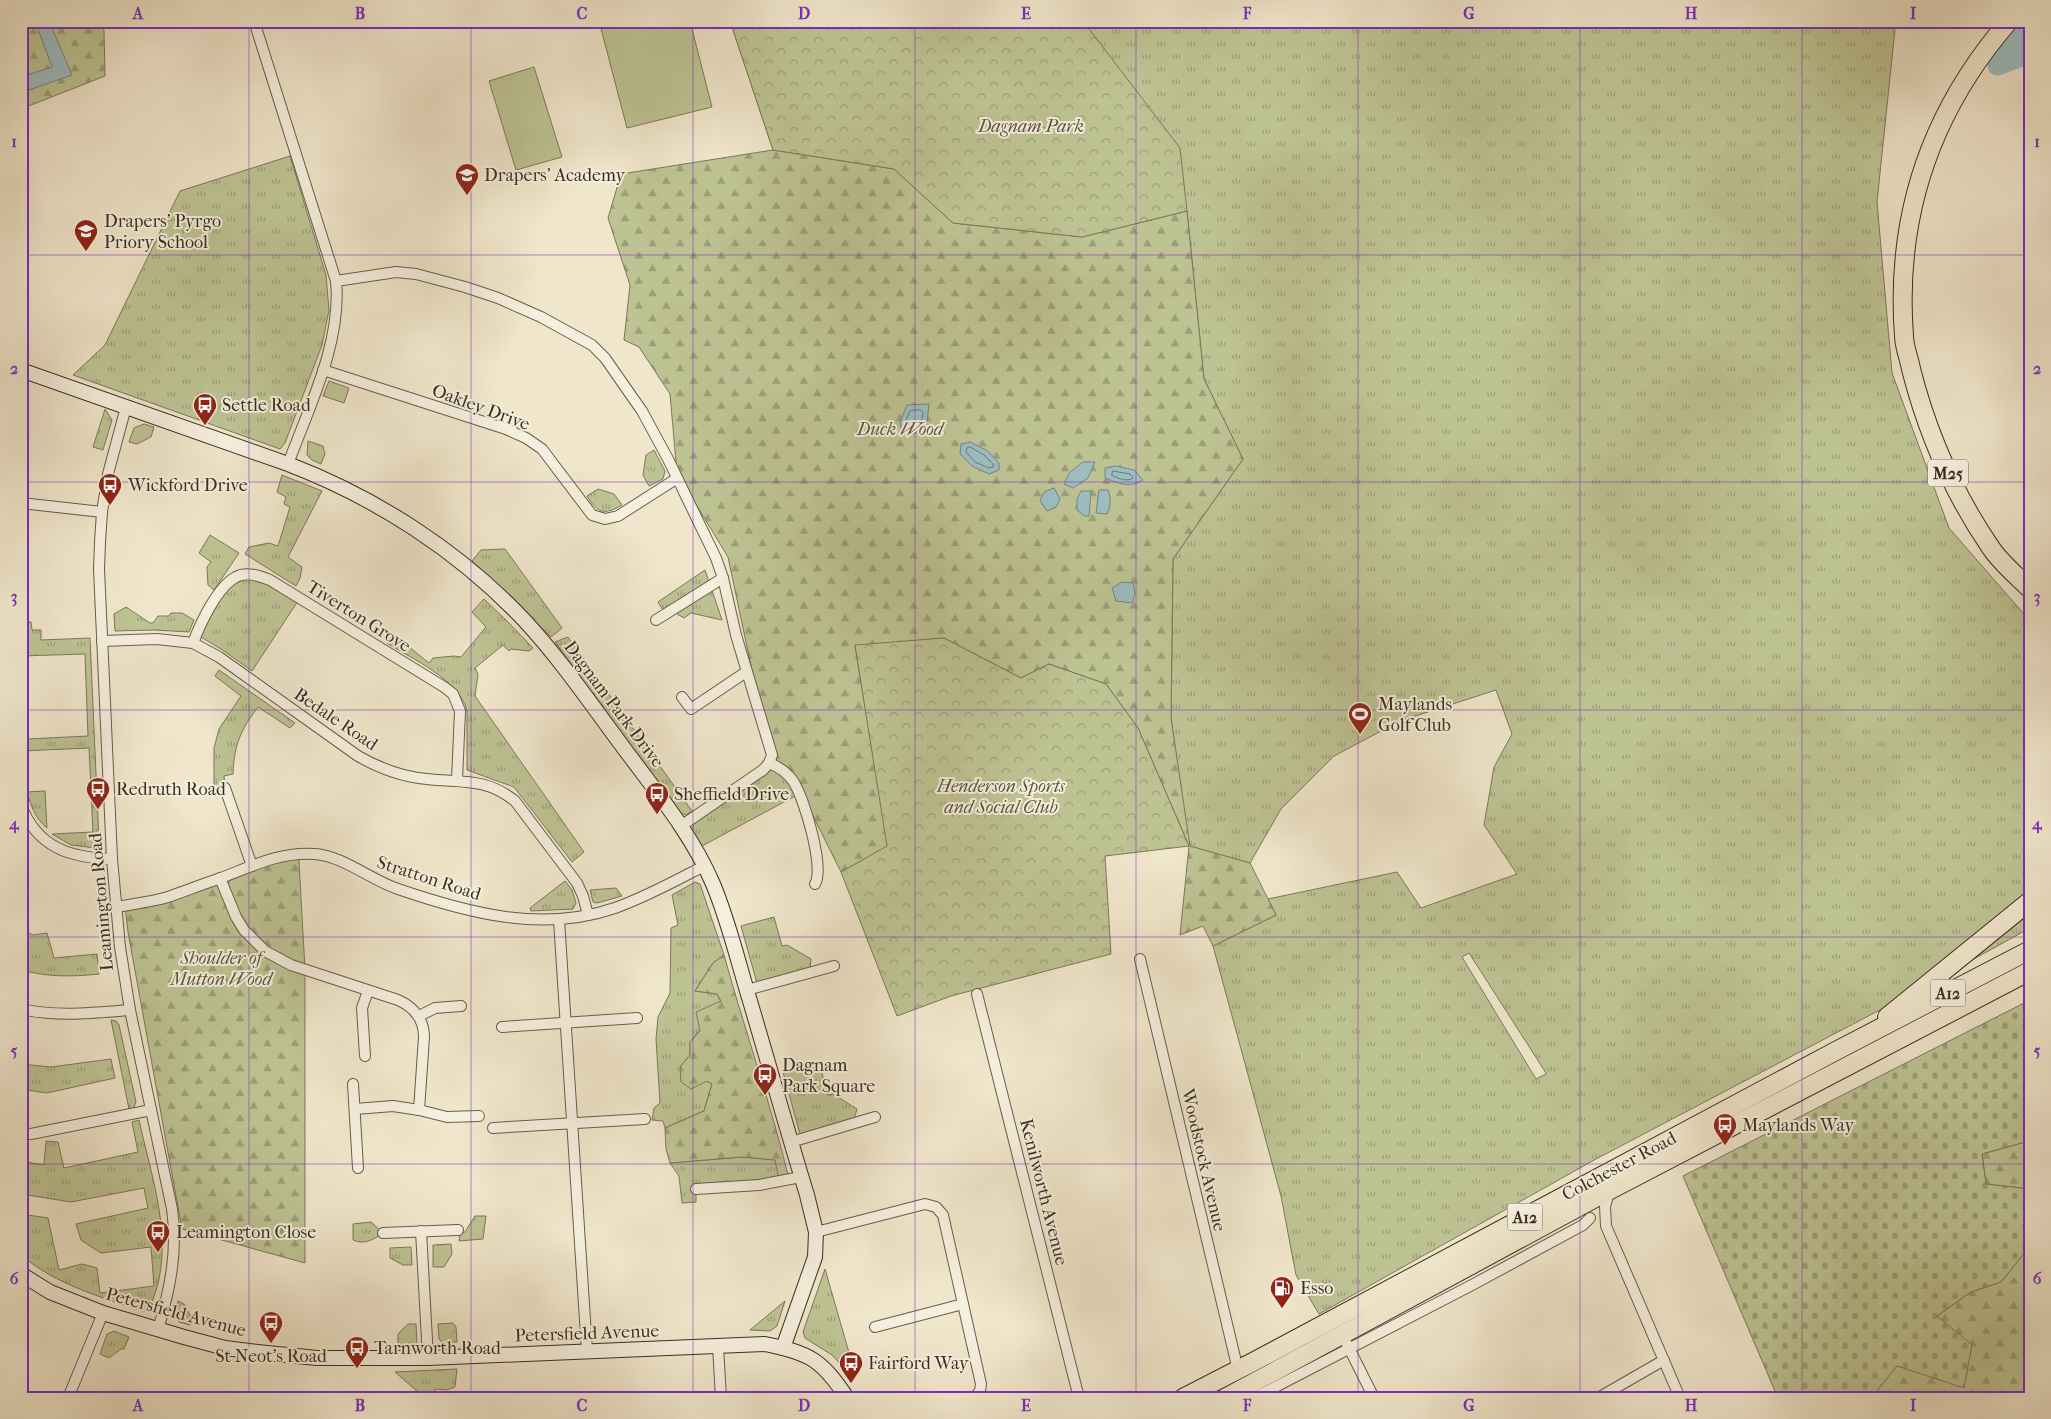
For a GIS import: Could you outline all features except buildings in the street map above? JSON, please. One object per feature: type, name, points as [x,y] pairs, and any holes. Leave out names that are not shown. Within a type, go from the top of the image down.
[{"type":"highway","name":"M25","points":[[2009,21],[1965,78],[1943,120],[1928,155],[1912,204],[1904,259],[1904,337],[1921,408],[1952,482],[1992,549],[2030,589]]},
{"type":"highway","name":"A12","points":[[1866,1036],[1900,1005],[2030,901]]},
{"type":"highway","name":"Colchester Road","points":[[1183,1398],[2030,950]]},
{"type":"highway","name":"Colchester Road","points":[[1225,1398],[1345,1341],[1561,1216],[1608,1196],[2030,971]]},
{"type":"street","points":[[254,21],[336,280],[338,300],[335,326],[322,370],[288,464]]},
{"type":"street","points":[[336,280],[396,272],[416,274],[498,298],[592,344],[605,358],[642,411],[716,558],[723,578],[746,672],[772,755],[763,770],[681,826]]},
{"type":"street","name":"Dagnam Park Drive","points":[[21,370],[332,481],[394,516],[467,567],[495,591],[546,646],[681,826],[704,866],[727,923],[816,1232],[815,1257],[783,1348]]},
{"type":"street","name":"Oakley Drive","points":[[322,370],[506,429],[526,438],[542,449],[592,515],[605,519],[618,516],[676,479]]},
{"type":"street","name":"Leamington Road","points":[[126,407],[114,449],[102,512],[99,569],[112,859],[116,907],[130,1010],[175,1228],[175,1247],[170,1286],[158,1330]]},
{"type":"street","points":[[21,503],[102,512]]},
{"type":"street","name":"Tiverton Grove","points":[[193,643],[198,629],[221,590],[235,577],[249,574],[270,580],[453,694],[460,711],[458,780]]},
{"type":"street","points":[[656,620],[723,578]]},
{"type":"street","name":"Bedale Road","points":[[102,641],[157,639],[193,643],[219,657],[333,739],[371,763],[392,771],[426,779],[476,782],[495,788],[515,801],[577,883],[588,915]]},
{"type":"street","points":[[682,697],[691,710],[746,672]]},
{"type":"street","points":[[769,762],[792,780],[807,815],[815,844],[818,878],[815,884]]},
{"type":"street","points":[[225,788],[252,866]]},
{"type":"street","points":[[21,805],[29,823],[40,836],[55,847],[80,857],[112,859]]},
{"type":"street","name":"Stratton Road","points":[[116,907],[165,898],[285,855],[315,854],[330,856],[378,881],[452,906],[498,916],[531,920],[559,920],[588,915],[636,900],[704,866]]},
{"type":"street","points":[[220,878],[236,917],[244,930],[265,951],[291,966],[406,1003],[419,1016],[424,1031],[419,1110]]},
{"type":"street","points":[[559,920],[588,1351]]},
{"type":"street","name":"Woodstock Avenue","points":[[1140,959],[1238,1370]]},
{"type":"street","points":[[747,990],[834,966]]},
{"type":"street","points":[[366,1056],[362,1008],[368,990]]},
{"type":"street","name":"Kenilworth Avenue","points":[[977,994],[1079,1398]]},
{"type":"street","points":[[419,1016],[435,1008],[460,1006]]},
{"type":"street","points":[[21,1009],[40,1013],[61,1014],[130,1010]]},
{"type":"street","points":[[502,1027],[638,1018]]},
{"type":"street","points":[[353,1084],[358,1168]]},
{"type":"street","points":[[355,1109],[393,1106],[447,1117],[479,1116]]},
{"type":"street","points":[[31,1134],[151,1110]]},
{"type":"street","points":[[791,1142],[875,1117]]},
{"type":"street","points":[[494,1128],[644,1119]]},
{"type":"street","points":[[696,1189],[759,1185],[801,1177]]},
{"type":"street","points":[[1606,1226],[1608,1196]]},
{"type":"street","name":"Colchester Road","points":[[1254,1398],[1345,1341],[1399,1324],[1583,1225],[1608,1196]]},
{"type":"street","points":[[816,1232],[925,1204],[936,1207],[943,1215],[981,1384],[980,1391],[974,1398]]},
{"type":"street","points":[[1561,1216],[1591,1218],[1601,1221],[1606,1226],[1680,1398]]},
{"type":"street","points":[[383,1233],[458,1230]]},
{"type":"street","points":[[421,1231],[428,1358]]},
{"type":"street","name":"Petersfield Avenue","points":[[23,1280],[61,1298],[103,1313],[225,1348],[317,1358],[428,1358],[765,1344],[810,1357],[832,1375],[848,1398]]},
{"type":"street","points":[[875,1327],[963,1304]]},
{"type":"street","points":[[68,1398],[103,1313]]},
{"type":"street","points":[[1345,1341],[1374,1398]]},
{"type":"street","points":[[718,1346],[720,1398]]},
{"type":"street","points":[[1598,1398],[1664,1360]]},
{"type":"green space","points":[[21,21],[101,21],[104,31],[105,76],[21,109]]},
{"type":"green space","points":[[599,21],[690,21],[712,107],[627,128]]},
{"type":"green space","points":[[730,21],[1901,21],[1895,29],[1877,202],[1892,373],[1949,528],[2030,621],[2030,928],[1914,992],[1596,1159],[1319,1314],[1296,1275],[1281,1196],[1213,946],[1276,915],[1268,899],[1397,872],[1421,908],[1517,874],[1484,825],[1494,767],[1512,734],[1496,690],[1400,721],[1334,756],[1281,809],[1250,863],[1189,846],[1171,718],[1173,559],[1243,459],[1204,379],[1187,211],[773,150]],"holes":[[[1469,953],[1546,1073],[1536,1079],[1462,957]]]},
{"type":"green space","name":"Dagnam Park","points":[[730,21],[1083,21],[1180,148],[1187,211],[1082,237],[953,223],[894,169],[773,150]]},
{"type":"green space","points":[[534,67],[562,157],[516,170],[489,81]]},
{"type":"green space","name":"Duck Wood","points":[[773,150],[894,169],[953,223],[1082,237],[1187,211],[1204,379],[1243,459],[1173,559],[1171,718],[1190,846],[1250,863],[1276,915],[1213,946],[1203,926],[1180,935],[1189,846],[1138,728],[1106,684],[1049,664],[1021,678],[944,638],[855,646],[888,846],[841,872],[807,804],[779,767],[761,713],[728,557],[677,473],[670,394],[639,347],[624,340],[630,285],[608,218],[621,174]]},
{"type":"green space","points":[[290,156],[326,275],[329,310],[322,345],[285,443],[280,449],[73,375],[105,345],[180,191]]},
{"type":"green space","points":[[329,381],[349,388],[344,403],[323,396]]},
{"type":"green space","points":[[105,409],[112,420],[103,450],[93,447]]},
{"type":"green space","points":[[144,424],[154,427],[151,437],[137,444],[129,442],[134,428]]},
{"type":"green space","points":[[308,441],[323,446],[325,454],[321,464],[312,460],[307,455]]},
{"type":"green space","points":[[654,450],[665,471],[663,479],[649,486],[643,475],[646,455]]},
{"type":"green space","points":[[282,475],[322,491],[288,557],[302,567],[296,586],[245,554],[249,547],[269,543],[278,546],[290,507],[284,504],[286,497],[277,492]]},
{"type":"green space","points":[[598,489],[614,494],[622,505],[606,511],[598,509],[587,496]]},
{"type":"green space","points":[[210,535],[239,553],[214,590],[208,585],[207,567],[211,562],[199,553]]},
{"type":"green space","points":[[505,549],[562,628],[551,637],[472,561],[481,550]]},
{"type":"green space","points":[[705,570],[722,620],[691,613],[684,618],[667,608],[663,610],[658,602]]},
{"type":"green space","points":[[249,579],[262,581],[298,601],[252,671],[201,637],[209,616],[223,594],[236,583]]},
{"type":"green space","points":[[484,599],[533,648],[529,651],[511,649],[509,651],[503,645],[475,668],[478,674],[475,696],[584,852],[572,862],[514,787],[467,770],[467,711],[463,700],[455,690],[434,671],[387,643],[393,634],[429,663],[433,658],[461,657],[486,627],[472,612]]},
{"type":"green space","points":[[126,607],[150,623],[153,623],[158,616],[169,616],[171,613],[182,613],[194,620],[189,632],[154,630],[115,631],[114,614]]},
{"type":"green space","points":[[21,622],[31,622],[32,630],[41,630],[41,640],[90,638],[99,842],[95,848],[71,845],[52,834],[93,832],[89,748],[22,751],[21,748],[21,726],[27,739],[88,736],[85,654],[21,656]]},
{"type":"green space","points":[[568,637],[692,811],[686,815],[680,813],[555,642]]},
{"type":"green space","name":"Henderson Sports and Social Club","points":[[944,638],[1021,678],[1049,664],[1106,684],[1138,728],[1189,846],[1105,856],[1111,954],[951,996],[897,1016],[841,872],[887,846],[855,645]]},
{"type":"green space","points":[[219,670],[295,723],[290,728],[258,707],[243,730],[237,746],[233,774],[224,776],[225,788],[214,789],[214,748],[219,729],[241,696],[215,676]]},
{"type":"green space","points":[[776,766],[799,794],[702,846],[693,832],[693,823]]},
{"type":"green space","points":[[45,791],[47,828],[34,812],[27,792]]},
{"type":"green space","name":"Shoulder of Mutton Wood","points":[[300,854],[305,969],[305,1263],[182,1229],[128,932],[125,905]]},
{"type":"green space","points":[[565,881],[572,890],[576,903],[573,909],[531,911],[530,908]]},
{"type":"green space","points":[[695,882],[700,884],[724,955],[713,963],[695,991],[717,994],[721,1002],[690,1042],[690,1055],[680,1067],[712,1084],[704,1111],[665,1128],[663,1121],[652,1120],[654,1108],[660,1103],[656,1039],[658,1017],[670,993],[671,928],[678,925],[672,895]]},
{"type":"green space","points":[[616,888],[622,896],[597,903],[593,902],[590,890]]},
{"type":"green space","points":[[774,917],[782,946],[787,945],[811,959],[810,968],[757,983],[741,926]]},
{"type":"green space","points":[[21,929],[33,935],[47,933],[54,958],[97,954],[99,974],[60,976],[21,970]]},
{"type":"green space","points":[[724,955],[789,1179],[779,1181],[775,1160],[742,1157],[670,1163],[666,1149],[665,1128],[704,1111],[712,1084],[707,1081],[691,1089],[681,1082],[680,1067],[690,1055],[690,1042],[700,1031],[696,1012],[721,1001],[717,994],[695,991],[713,963]]},
{"type":"green space","points":[[2030,1000],[2030,1133],[2025,1142],[1982,1154],[1986,1184],[2030,1189],[2030,1246],[2001,1282],[1971,1292],[1937,1316],[1972,1345],[1964,1388],[1897,1366],[1871,1398],[1778,1398],[1683,1176]]},
{"type":"green space","points":[[111,1020],[116,1021],[119,1025],[136,1102],[133,1109],[129,1109]]},
{"type":"green space","points":[[111,1059],[115,1078],[47,1093],[21,1089],[21,1064],[51,1067]]},
{"type":"green space","points":[[819,1062],[828,1095],[833,1094],[857,1109],[854,1119],[800,1134],[783,1072]]},
{"type":"green space","points":[[139,1120],[157,1199],[162,1239],[162,1259],[158,1283],[150,1308],[144,1311],[95,1295],[64,1282],[21,1255],[21,1214],[48,1218],[59,1270],[82,1264],[97,1268],[100,1293],[154,1286],[151,1247],[101,1253],[81,1240],[76,1224],[148,1208],[144,1188],[71,1202],[21,1194],[21,1161],[44,1165],[46,1141],[58,1142],[64,1168],[138,1152],[132,1122]]},
{"type":"green space","points":[[2030,1133],[2030,1189],[1986,1184],[1982,1154],[2025,1142]]},
{"type":"green space","points":[[742,1157],[776,1160],[779,1181],[696,1190],[696,1202],[682,1203],[679,1176],[670,1163]]},
{"type":"green space","points":[[475,1216],[486,1216],[483,1239],[459,1241],[460,1233],[465,1232]]},
{"type":"green space","points":[[371,1222],[382,1232],[381,1235],[364,1242],[353,1240],[353,1224]]},
{"type":"green space","points":[[451,1244],[452,1254],[444,1267],[433,1267],[433,1245]]},
{"type":"green space","points":[[2030,1246],[2030,1398],[1871,1398],[1937,1316],[1971,1292],[2001,1282]]},
{"type":"green space","points":[[411,1247],[412,1265],[403,1265],[390,1258],[390,1248]]},
{"type":"green space","points":[[825,1269],[856,1377],[853,1378],[832,1355],[805,1338],[803,1332]]},
{"type":"green space","points":[[178,1301],[184,1304],[192,1319],[190,1325],[179,1322],[174,1315]]},
{"type":"green space","points":[[785,1301],[777,1326],[770,1331],[750,1330]]},
{"type":"green space","points":[[453,1323],[456,1327],[457,1342],[442,1342],[439,1339],[438,1324]]},
{"type":"green space","points":[[408,1324],[416,1324],[417,1344],[398,1344],[398,1334]]},
{"type":"green space","points":[[114,1331],[129,1337],[124,1349],[121,1349],[109,1358],[100,1354],[107,1334]]},
{"type":"green space","points":[[457,1369],[455,1387],[447,1390],[435,1389],[435,1398],[417,1398],[417,1391],[395,1372]]},
{"type":"water","points":[[35,21],[49,21],[72,75],[29,90],[24,76],[52,67]]},
{"type":"water","points":[[929,404],[927,421],[915,433],[902,432],[900,422],[907,405]]},
{"type":"water","points":[[970,442],[988,451],[999,463],[999,470],[989,474],[972,466],[960,454],[961,444]]},
{"type":"water","points":[[1083,462],[1095,462],[1088,478],[1073,488],[1064,484],[1069,473]]},
{"type":"water","points":[[1116,466],[1134,470],[1143,480],[1134,484],[1124,484],[1105,478],[1105,468]]},
{"type":"water","points":[[1054,488],[1060,499],[1056,507],[1047,511],[1040,501],[1044,492]]},
{"type":"water","points":[[1099,490],[1108,490],[1110,496],[1107,514],[1096,513]]},
{"type":"water","points":[[1081,491],[1091,491],[1089,516],[1084,516],[1077,510],[1077,499]]},
{"type":"water","points":[[1122,582],[1133,583],[1135,594],[1132,603],[1116,601],[1112,588]]},
{"type":"waterway","points":[[1999,21],[2023,25],[2017,39],[1995,48],[1997,66],[2030,54]]},
{"type":"place","name":"Drapers' Academy","points":[[467,196]]},
{"type":"place","name":"Drapers' Pyrgo Priory School","points":[[86,252]]},
{"type":"place","name":"Settle Road","points":[[205,426]]},
{"type":"place","name":"Wickford Drive","points":[[110,506]]},
{"type":"place","name":"Maylands Golf Club","points":[[1360,735]]},
{"type":"place","name":"Redruth Road","points":[[98,810]]},
{"type":"place","name":"Sheffield Drive","points":[[657,815]]},
{"type":"place","name":"Dagnam Park Square","points":[[765,1096]]},
{"type":"place","name":"Maylands Way","points":[[1725,1146]]},
{"type":"place","name":"Leamington Close","points":[[158,1253]]},
{"type":"place","name":"Esso","points":[[1282,1309]]},
{"type":"place","name":"St Neot's Road","points":[[271,1344]]},
{"type":"place","name":"Tarnworth Road","points":[[357,1369]]},
{"type":"place","name":"Fairford Way","points":[[851,1384]]}]
